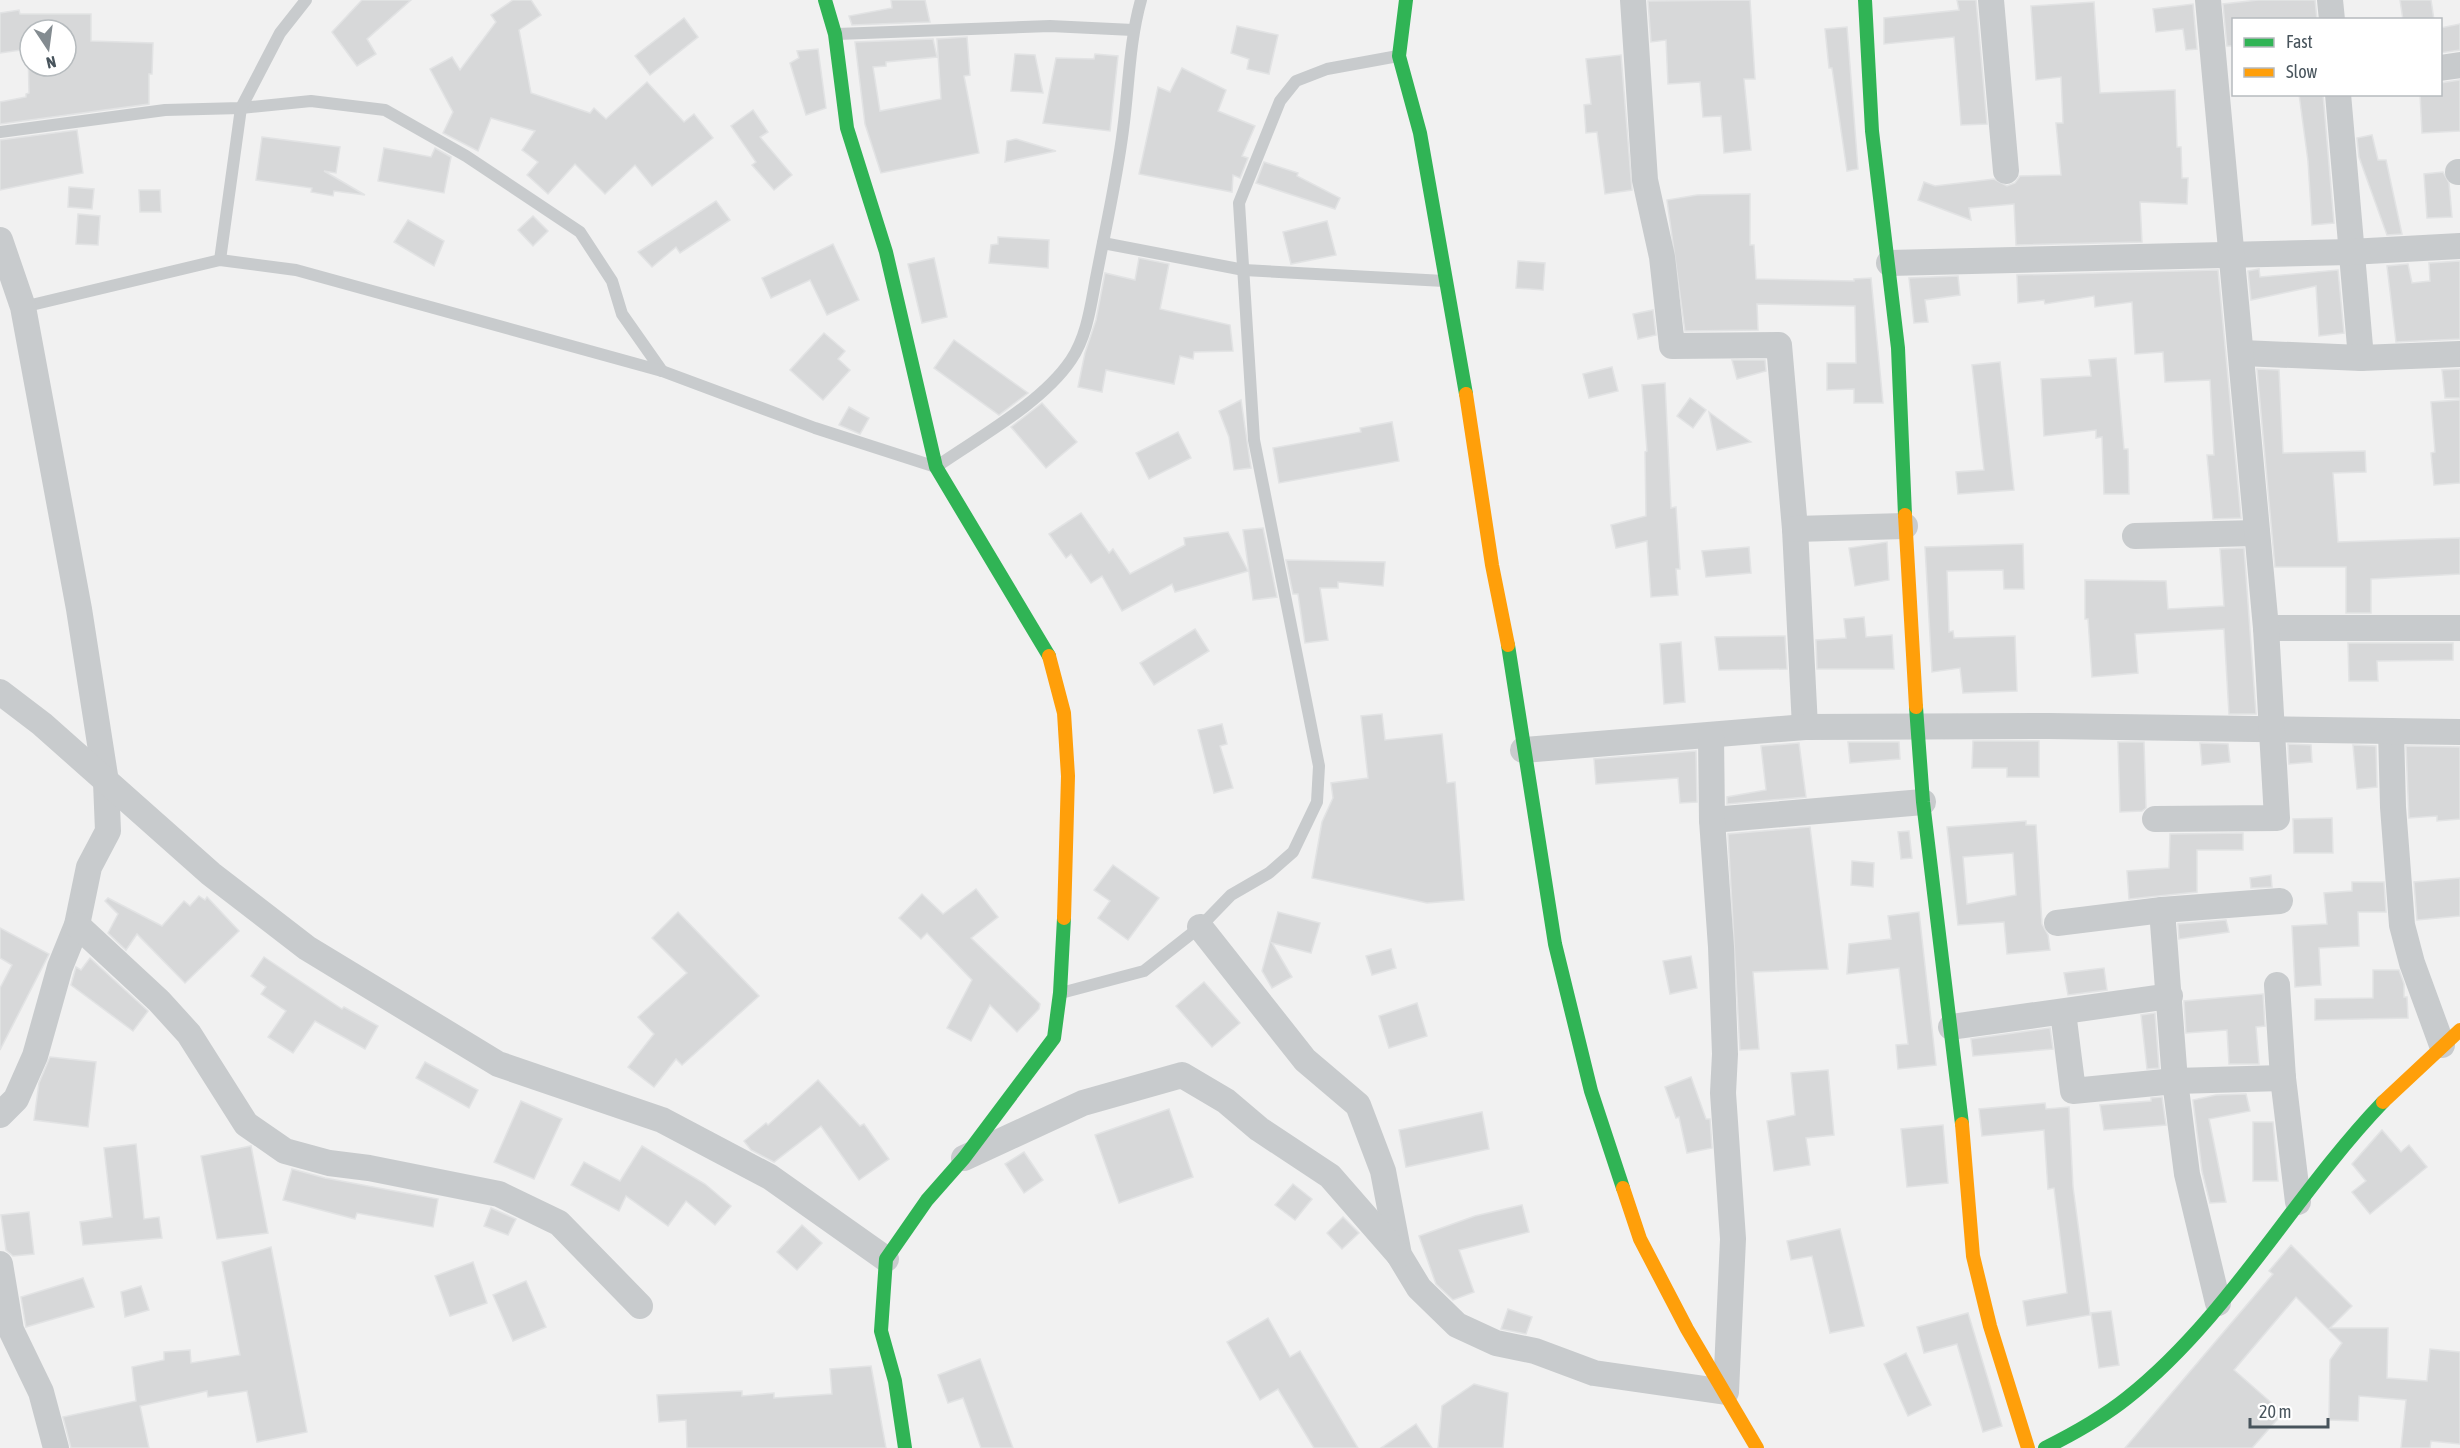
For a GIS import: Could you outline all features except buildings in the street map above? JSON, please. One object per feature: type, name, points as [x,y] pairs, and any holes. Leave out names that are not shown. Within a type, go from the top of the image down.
[{"type":"street","points":[[825,0],[835,34],[847,128],[886,252],[936,467],[1048,654],[1064,713],[1068,787],[1060,993],[1054,1038],[964,1158],[927,1200],[886,1259],[881,1331],[895,1381],[905,1448]]},
{"type":"street","points":[[1406,0],[1399,56],[1420,133],[1472,427],[1492,565],[1514,678],[1523,750],[1556,944],[1591,1091],[1640,1239],[1687,1329],[1726,1392],[1756,1448]]},
{"type":"street","points":[[1633,0],[1645,180],[1662,257],[1672,346],[1779,345],[1795,529],[1805,727]]},
{"type":"street","points":[[1865,0],[1864,35],[1878,193],[1889,263],[1898,352],[1905,526],[1923,802],[1927,820],[1964,1142],[1973,1256],[1990,1326],[2028,1448]]},
{"type":"street","points":[[1991,0],[2006,171]]},
{"type":"street","points":[[2155,819],[2277,818],[2266,628],[2242,353],[2230,255],[2225,85],[2208,0]]},
{"type":"street","points":[[2330,0],[2332,18]]},
{"type":"street","points":[[2442,68],[2460,65]]},
{"type":"street","points":[[2338,96],[2361,358]]},
{"type":"street","points":[[0,240],[11,308],[78,609],[106,782],[108,831],[89,867],[77,925],[60,967],[36,1056],[16,1099],[0,1115]]},
{"type":"street","points":[[1889,263],[2350,252],[2460,246]]},
{"type":"street","points":[[2242,353],[2361,358],[2460,354]]},
{"type":"street","points":[[1795,529],[1905,526]]},
{"type":"street","points":[[2135,536],[2257,533]]},
{"type":"street","points":[[2266,628],[2460,628]]},
{"type":"street","points":[[0,693],[42,724],[211,874],[307,948],[498,1064],[662,1120],[770,1177],[886,1259]]},
{"type":"street","points":[[1523,750],[1805,727],[2270,727],[2460,732]]},
{"type":"street","points":[[2045,1448],[2074,1433],[2137,1391],[2186,1341],[2277,1233],[2298,1202],[2387,1097],[2451,1037],[2412,963],[2402,925],[2391,731]]},
{"type":"street","points":[[1711,736],[1712,820],[1721,947],[1725,1054],[1723,1093],[1733,1239],[1726,1392]]},
{"type":"street","points":[[1712,820],[1923,802]]},
{"type":"street","points":[[2057,922],[2162,910],[2280,901]]},
{"type":"street","points":[[2162,910],[2175,1081],[2187,1174],[2218,1303]]},
{"type":"street","points":[[77,925],[159,1001],[189,1034],[246,1124],[285,1151],[329,1163],[369,1168],[500,1194],[559,1222],[640,1306]]},
{"type":"street","points":[[1200,927],[1305,1060],[1358,1105],[1383,1171],[1399,1255]]},
{"type":"street","points":[[2277,985],[2283,1078],[2298,1202]]},
{"type":"street","points":[[1951,1027],[2170,996]]},
{"type":"street","points":[[2063,1012],[2073,1091],[2175,1081],[2283,1078]]},
{"type":"street","points":[[964,1158],[1083,1103],[1182,1075],[1226,1101],[1259,1129],[1330,1176],[1399,1255],[1419,1288],[1457,1324],[1496,1343],[1535,1352],[1594,1373],[1726,1392]]},
{"type":"street","points":[[0,1264],[3,1296],[11,1330],[41,1392],[56,1448]]},
{"type":"lane","points":[[220,260],[241,108],[280,33],[306,0]]},
{"type":"lane","points":[[11,308],[220,260],[296,270],[662,371],[815,428],[936,467],[1026,405],[1050,385],[1072,359],[1086,327],[1103,243],[1124,129],[1132,30],[1141,0]]},
{"type":"lane","points":[[835,34],[1050,26],[1132,30]]},
{"type":"lane","points":[[1060,993],[1144,971],[1200,927],[1231,895],[1269,873],[1293,852],[1317,802],[1319,766],[1254,440],[1239,203],[1280,101],[1296,81],[1317,73],[1399,56]]},
{"type":"lane","points":[[0,132],[165,110],[241,108],[311,101],[385,110],[466,156],[580,232],[612,281],[622,314],[662,371]]},
{"type":"lane","points":[[1103,243],[1244,270],[1445,281]]},
{"type":"traffic: fast","points":[[825,0],[835,34],[847,128],[886,252],[936,467],[1049,656]]},
{"type":"traffic: fast","points":[[1406,0],[1399,56],[1420,133],[1466,394]]},
{"type":"traffic: fast","points":[[1865,0],[1872,131],[1898,348],[1905,515]]},
{"type":"traffic: fast","points":[[1508,645],[1555,944],[1591,1091],[1623,1188]]},
{"type":"traffic: fast","points":[[1916,707],[1923,802],[1962,1124]]},
{"type":"traffic: fast","points":[[905,1448],[895,1381],[881,1331],[886,1259],[927,1200],[964,1158],[1054,1038],[1060,993],[1064,918]]},
{"type":"traffic: fast","points":[[2045,1448],[2108,1412],[2164,1366],[2229,1294],[2350,1138],[2383,1102]]},
{"type":"traffic: slow","points":[[1466,394],[1492,565],[1508,645]]},
{"type":"traffic: slow","points":[[1905,515],[1916,707]]},
{"type":"traffic: slow","points":[[1049,656],[1064,713],[1068,776],[1064,918]]},
{"type":"traffic: slow","points":[[2383,1102],[2460,1030]]},
{"type":"traffic: slow","points":[[1962,1124],[1973,1256],[1990,1326],[2028,1448]]},
{"type":"traffic: slow","points":[[1623,1188],[1640,1239],[1687,1329],[1757,1448]]}]
